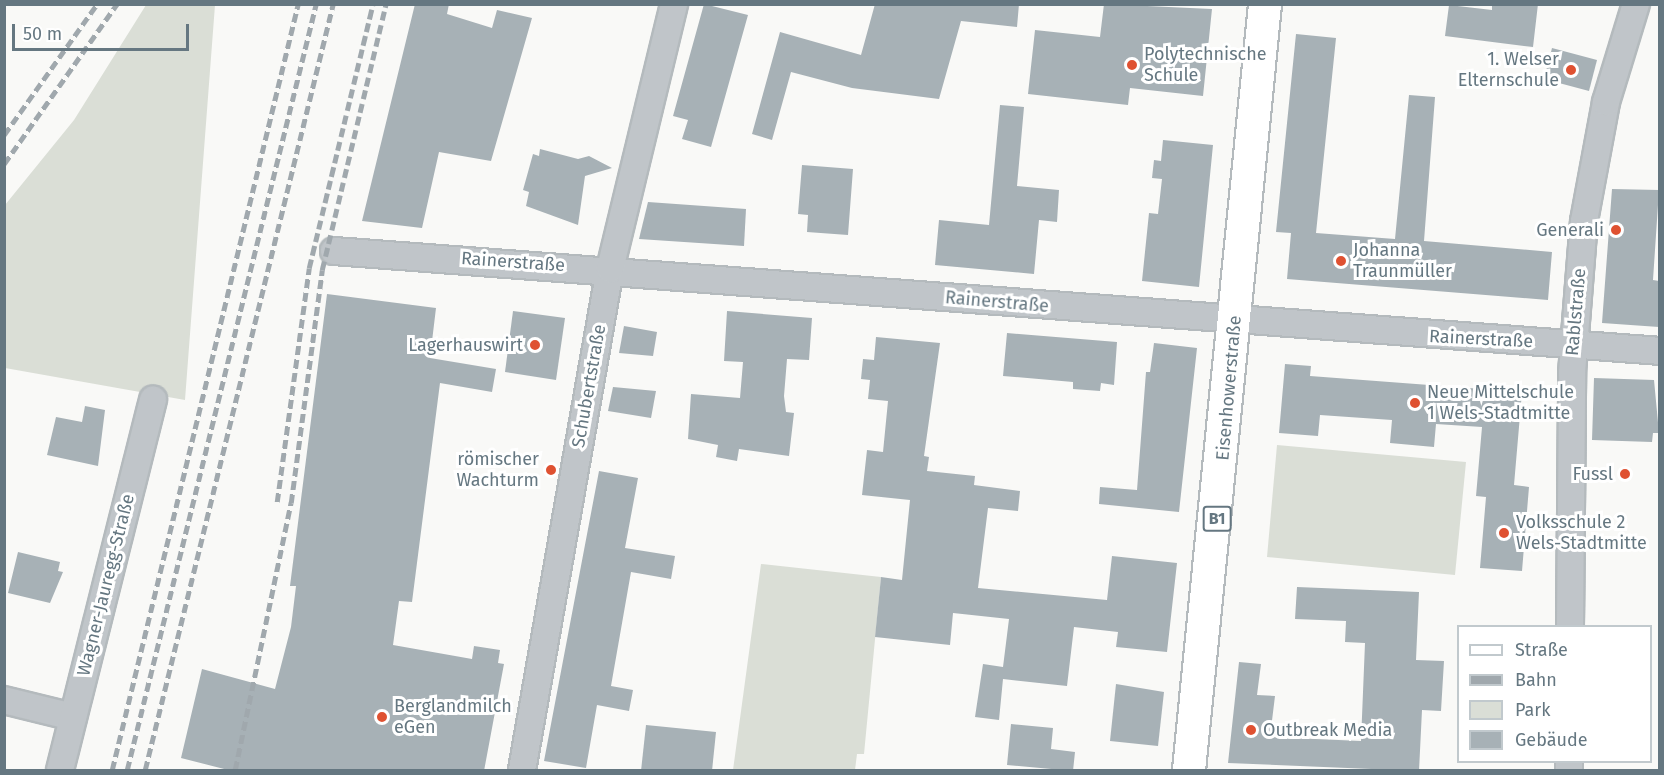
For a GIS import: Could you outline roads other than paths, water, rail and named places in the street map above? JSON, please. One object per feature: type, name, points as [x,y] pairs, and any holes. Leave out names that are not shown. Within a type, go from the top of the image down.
[{"type":"main road","name":"Eisenhowerstraße","points":[[1189,771],[1265,4]]},
{"type":"street","name":"Schubertstraße","points":[[522,771],[610,268],[674,4]]},
{"type":"street","name":"Rablstraße","points":[[1570,625],[1573,344],[1594,155],[1636,4]]},
{"type":"street","name":"Rainerstraße","points":[[334,251],[610,268],[1234,321],[1659,351]]},
{"type":"street","name":"Wagner-Jauregg-Straße","points":[[60,771],[153,400]]},
{"type":"street","points":[[4,700],[73,717]]},
{"type":"railway","points":[[4,135],[97,4]]},
{"type":"railway","points":[[4,164],[117,4]]},
{"type":"railway","points":[[112,770],[298,4]]},
{"type":"railway","points":[[127,770],[316,4]]},
{"type":"railway","points":[[145,770],[333,4]]},
{"type":"railway","points":[[277,502],[309,268],[373,4]]},
{"type":"railway","points":[[235,770],[291,503],[322,270],[386,4]]},
{"type":"place","name":"Polytechnische Schule","points":[[1132,65]]},
{"type":"place","name":"1. Welser Elternschule","points":[[1571,70]]},
{"type":"place","name":"Generali","points":[[1616,230]]},
{"type":"place","name":"Johanna Traunmüller","points":[[1341,261]]},
{"type":"place","name":"Lagerhauswirt","points":[[535,345]]},
{"type":"place","name":"Neue Mittelschule 1 Wels-Stadtmitte","points":[[1415,403]]},
{"type":"place","name":"römischer Wachturm","points":[[551,470]]},
{"type":"place","name":"Fussl","points":[[1625,474]]},
{"type":"place","name":"Volksschule 2 Wels-Stadtmitte","points":[[1504,533]]},
{"type":"place","name":"Berglandmilch eGen","points":[[382,717]]},
{"type":"place","name":"Outbreak Media","points":[[1251,730]]}]
